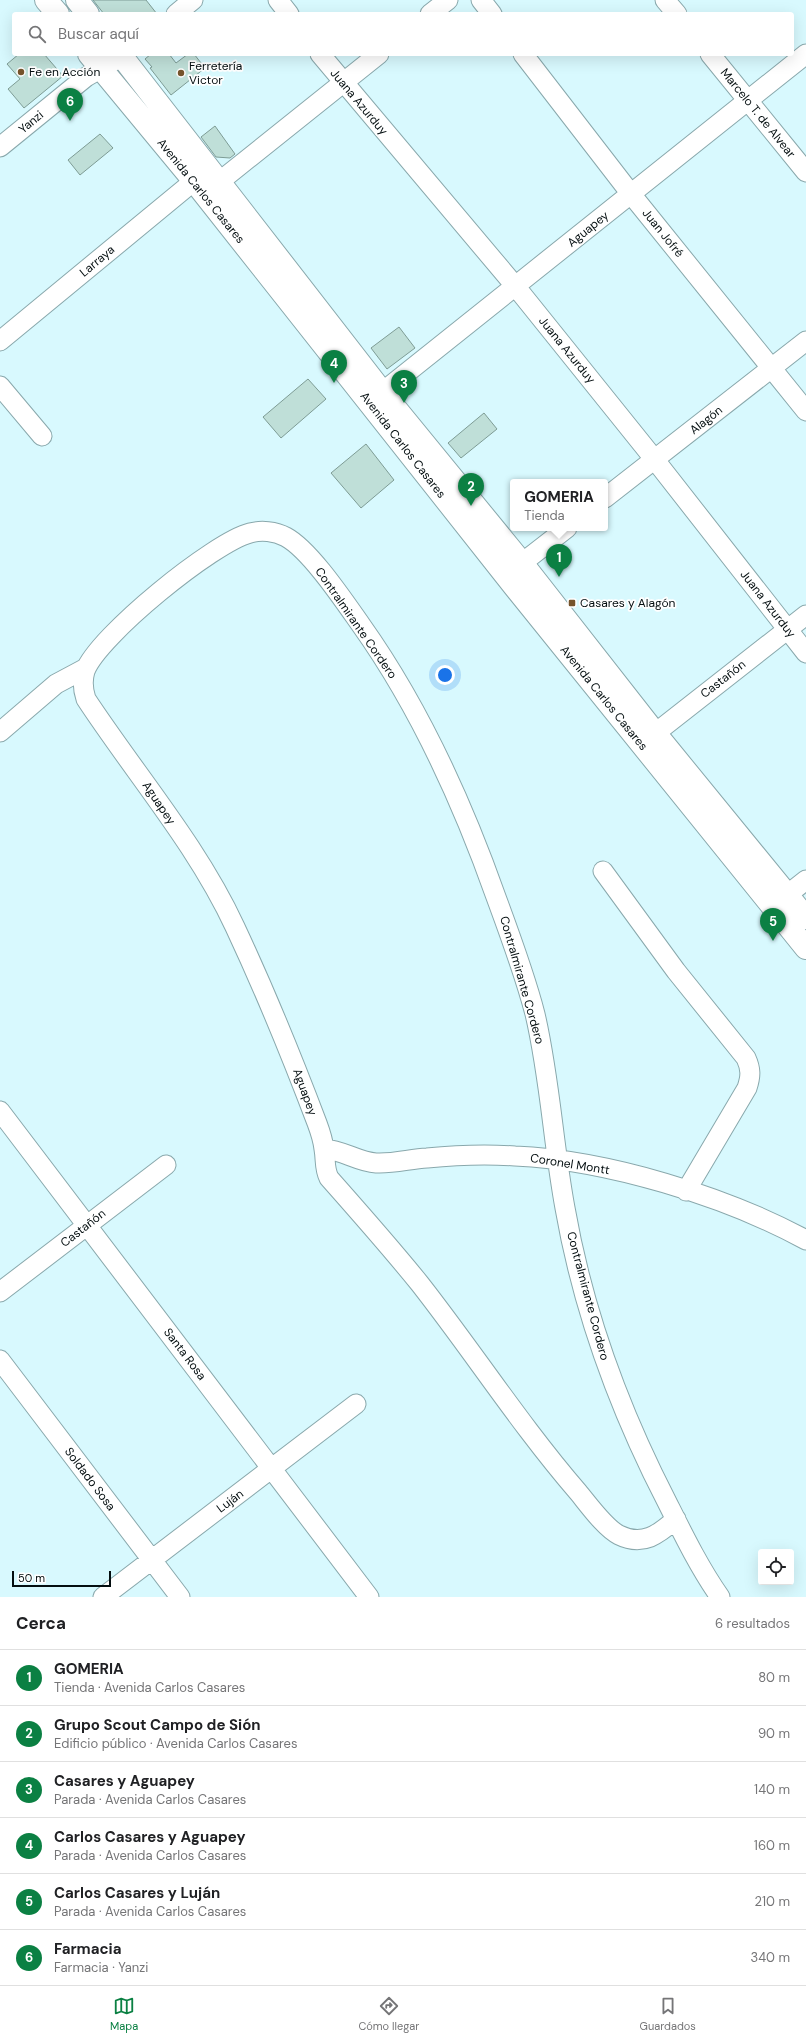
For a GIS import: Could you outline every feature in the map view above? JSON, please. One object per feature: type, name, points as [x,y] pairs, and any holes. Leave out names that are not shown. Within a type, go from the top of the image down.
[{"type":"main road","points":[[46,0],[56,12]]},
{"type":"main road","points":[[77,0],[86,12]]},
{"type":"main road","name":"Avenida Carlos Casares","points":[[124,56],[219,182],[376,398],[522,563],[648,738],[806,948]]},
{"type":"main road","name":"Avenida Carlos Casares","points":[[95,61],[376,398],[648,738],[806,918]]},
{"type":"street","points":[[178,12],[193,0]]},
{"type":"street","points":[[278,0],[287,12]]},
{"type":"street","points":[[433,12],[448,0]]},
{"type":"street","points":[[481,0],[490,12]]},
{"type":"street","points":[[665,0],[675,12]]},
{"type":"street","name":"Aguapey","points":[[376,398],[806,54]]},
{"type":"street","name":"Yanzi","points":[[0,147],[86,77],[95,61],[118,56]]},
{"type":"street","name":"Juana Azurduy","points":[[322,56],[342,83],[516,287],[655,460],[806,653]]},
{"type":"street","points":[[219,182],[376,56]]},
{"type":"street","name":"Juan Jofré","points":[[525,56],[631,194],[773,368],[806,411]]},
{"type":"street","name":"Marcelo T. de Alvear","points":[[712,56],[806,172]]},
{"type":"street","name":"Larraya","points":[[0,341],[194,181]]},
{"type":"street","name":"Alagón","points":[[608,496],[806,341]]},
{"type":"street","points":[[0,386],[42,436]]},
{"type":"street","points":[[522,563],[563,531]]},
{"type":"street","name":"Contralmirante Cordero","points":[[86,668],[131,616],[170,584],[224,546],[240,537],[261,532],[274,532],[287,537],[300,548],[334,588],[376,647],[406,694],[429,738],[464,815],[490,878],[511,937],[534,1010],[547,1068],[565,1209],[576,1259],[600,1348],[644,1458],[693,1554],[720,1597]]},
{"type":"street","name":"Castañón","points":[[648,738],[806,615]]},
{"type":"street","points":[[2,725],[56,684],[86,668]]},
{"type":"street","name":"Aguapey","points":[[86,668],[83,690],[86,700],[163,807],[205,872],[235,926],[293,1059],[318,1128],[324,1149],[325,1169],[329,1178],[420,1284],[554,1465],[600,1518],[618,1535],[639,1540],[651,1538],[676,1519]]},
{"type":"street","points":[[603,871],[676,971],[746,1058],[751,1069],[751,1077],[747,1088],[686,1191]]},
{"type":"street","points":[[787,895],[806,880]]},
{"type":"street","name":"Santa Rosa","points":[[0,1111],[369,1597]]},
{"type":"street","name":"Coronel Montt","points":[[324,1149],[341,1152],[362,1161],[387,1163],[460,1155],[516,1156],[558,1159],[637,1176],[686,1191],[755,1216],[806,1240]]},
{"type":"street","name":"Castañón","points":[[0,1292],[166,1165]]},
{"type":"street","name":"Soldado Sosa","points":[[0,1360],[180,1597]]},
{"type":"street","name":"Luján","points":[[103,1597],[272,1470],[356,1404]]},
{"type":"building","points":[[93,0],[146,0],[155,12],[102,12]]},
{"type":"building","points":[[17,56],[46,56],[63,76],[24,108],[8,89],[20,79],[7,64]]},
{"type":"building","name":"Ferretería Victor","points":[[149,56],[171,56],[176,63],[185,56],[196,56],[205,68],[171,95],[150,68],[152,67],[145,59]]},
{"type":"building","points":[[215,126],[235,154],[230,158],[216,157],[201,137]]},
{"type":"building","points":[[100,134],[113,148],[80,175],[68,160]]},
{"type":"building","points":[[399,327],[415,348],[387,369],[371,348]]},
{"type":"building","points":[[308,379],[326,399],[281,438],[263,417]]},
{"type":"building","points":[[484,413],[497,429],[461,458],[448,443]]},
{"type":"building","points":[[366,444],[394,480],[361,508],[331,473]]},
{"type":"place","name":"Fe en Acción","points":[[21,72]]},
{"type":"place","name":"Ferretería Victor","points":[[181,73]]},
{"type":"place","name":"Farmacia","points":[[70,121]]},
{"type":"place","name":"Carlos Casares y Aguapey","points":[[334,383]]},
{"type":"place","name":"Casares y Aguapey","points":[[404,403]]},
{"type":"place","name":"Grupo Scout Campo de Sión","points":[[471,506]]},
{"type":"place","name":"GOMERIA","points":[[559,577]]},
{"type":"place","name":"Casares y Alagón","points":[[572,603]]},
{"type":"place","name":"Carlos Casares y Luján","points":[[773,941]]}]
